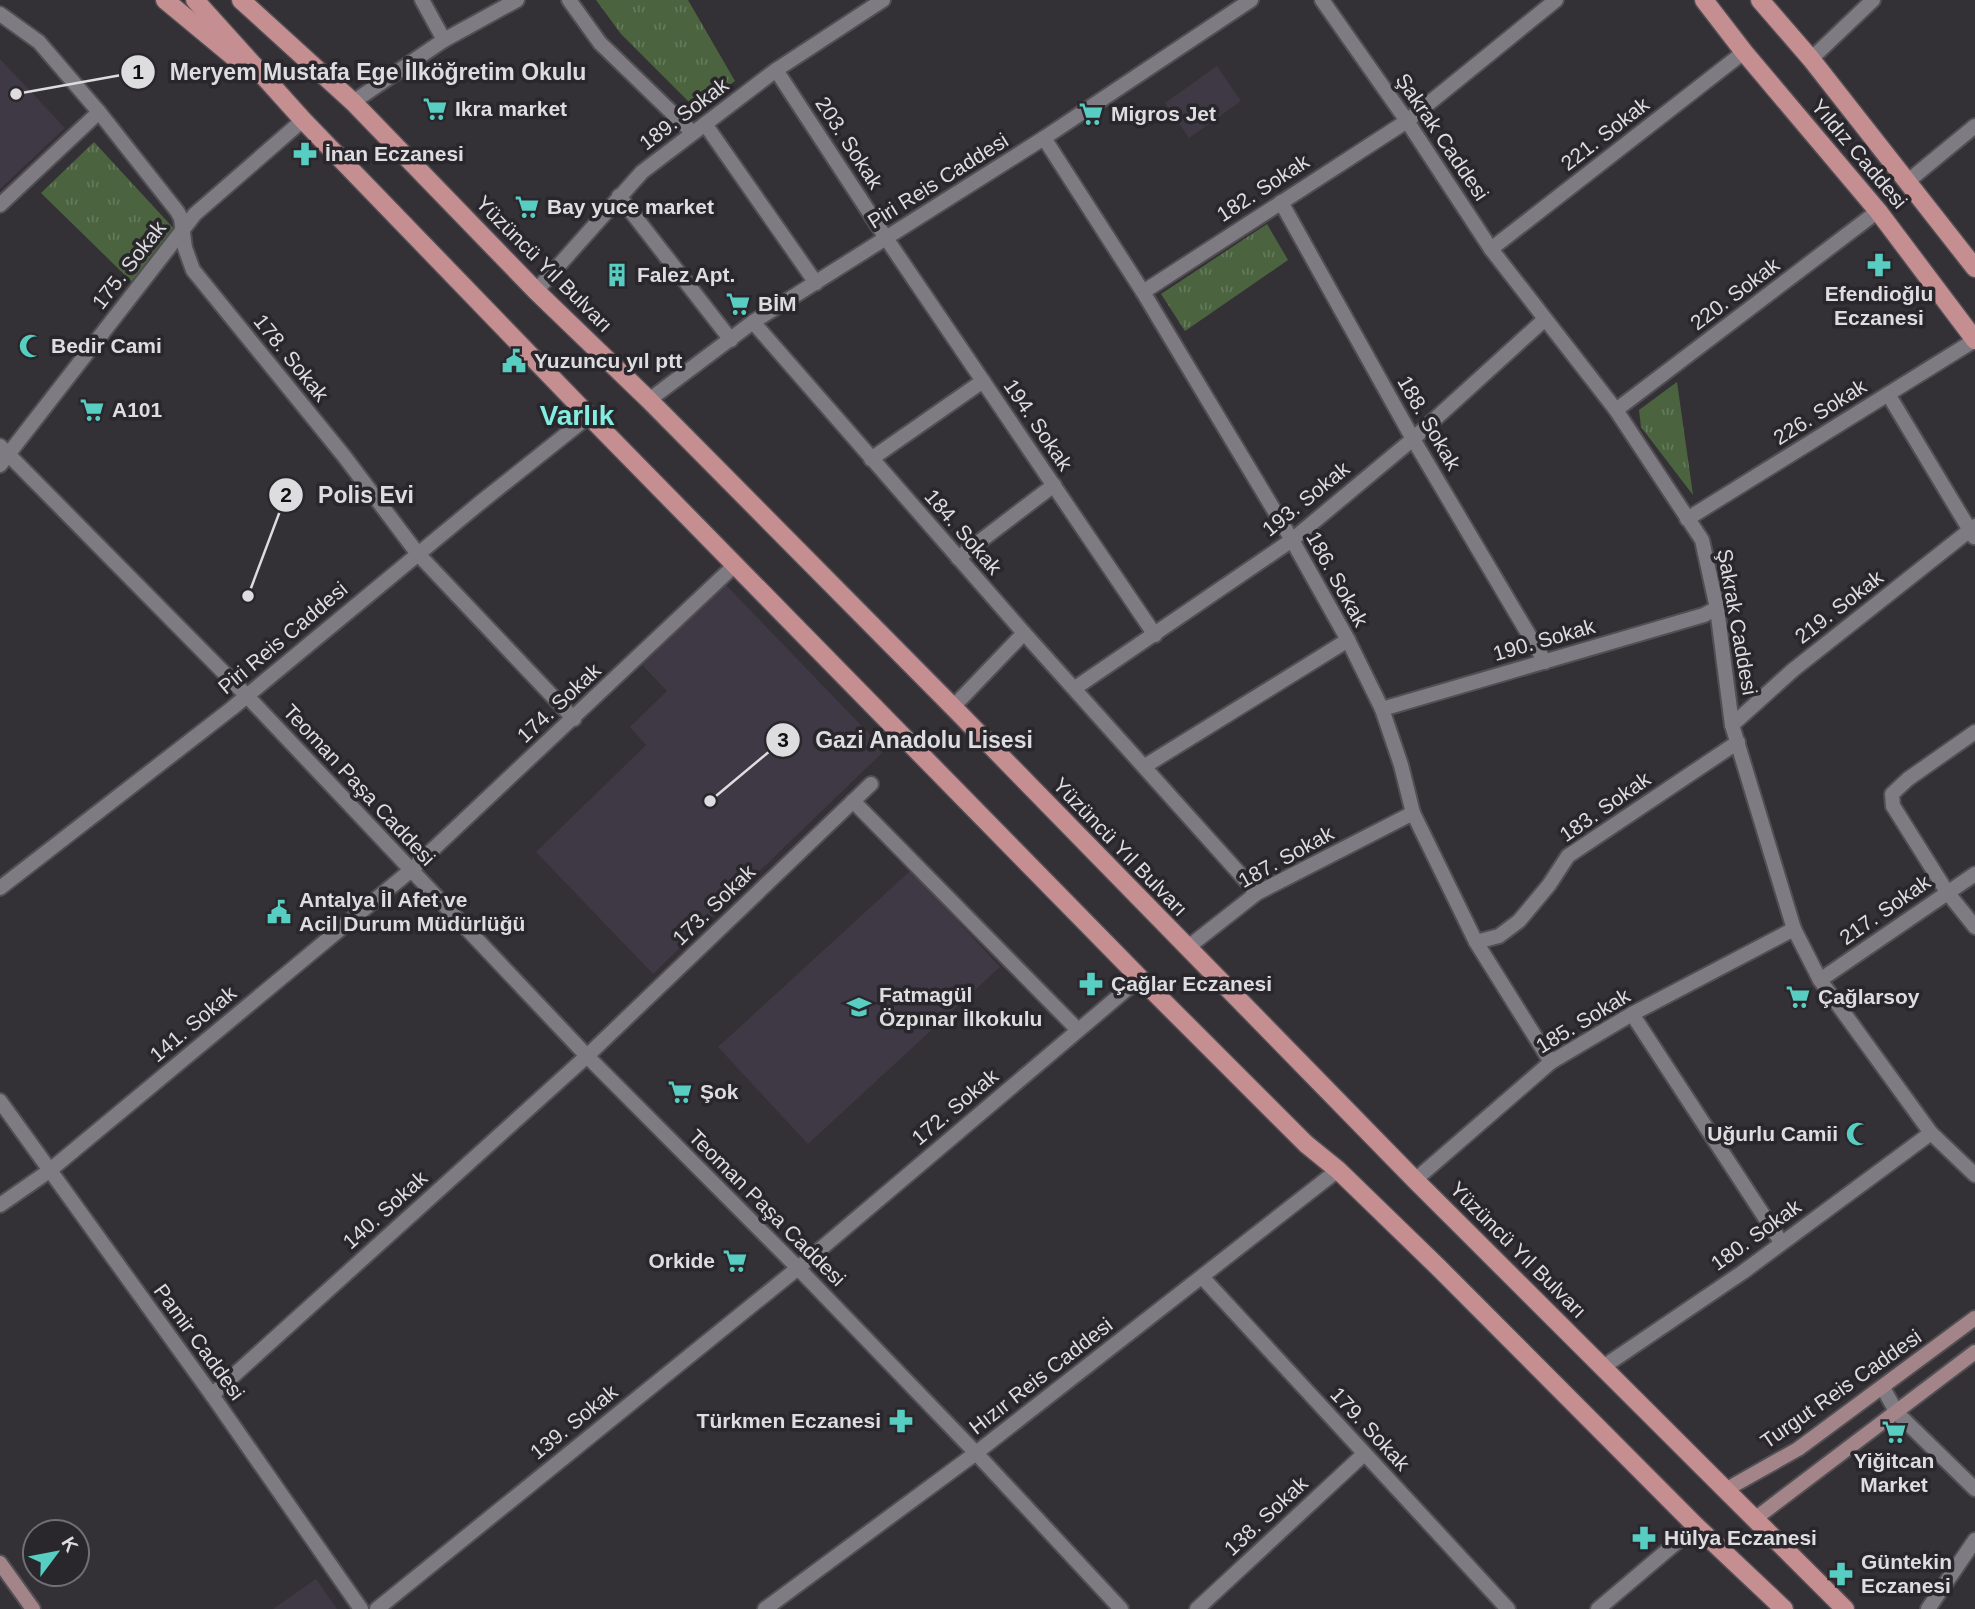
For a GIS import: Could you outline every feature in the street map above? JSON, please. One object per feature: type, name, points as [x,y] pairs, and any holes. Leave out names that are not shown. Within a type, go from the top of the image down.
[{"type":"main road","points":[[165,0],[282,96]]},
{"type":"main road","points":[[178,0],[282,96]]},
{"type":"main road","points":[[195,0],[303,120],[589,416],[1140,978],[1306,1144],[1338,1170],[1439,1268],[1696,1526],[1784,1609]]},
{"type":"main road","name":"Yüzüncü Yıl Bulvarı","points":[[241,0],[354,102],[536,291],[649,400],[953,707],[1415,1181],[1845,1609]]},
{"type":"main road","points":[[250,0],[311,64]]},
{"type":"main road","name":"Yıldız Caddesi","points":[[1704,0],[1744,52],[1878,211],[1975,340]]},
{"type":"main road","name":"Yıldız Caddesi","points":[[1760,0],[1811,59],[1975,268]]},
{"type":"main road","name":"Turgut Reis Caddesi","points":[[1727,1489],[1798,1449],[1975,1318]]},
{"type":"main road","points":[[1756,1518],[1975,1352]]},
{"type":"main road","points":[[0,1563],[33,1609]]},
{"type":"street","points":[[422,0],[444,40]]},
{"type":"street","points":[[354,102],[444,40],[517,0]]},
{"type":"street","points":[[569,0],[600,43],[693,133]]},
{"type":"street","name":"189. Sokak","points":[[536,291],[642,172],[776,70],[883,0]]},
{"type":"street","name":"Piri Reis Caddesi","points":[[649,400],[753,322],[1044,138],[1251,0]]},
{"type":"street","name":"Şakrak Caddesi","points":[[1322,0],[1492,249],[1616,410],[1702,540],[1717,608],[1732,725],[1794,929],[1820,980],[1931,1133],[1972,1168]]},
{"type":"street","name":"182. Sokak","points":[[1143,292],[1406,121],[1556,0]]},
{"type":"street","points":[[1811,59],[1873,0]]},
{"type":"street","name":"178. Sokak","points":[[0,14],[39,42],[99,112],[177,211],[193,270],[344,456],[418,554],[573,719]]},
{"type":"street","name":"221. Sokak","points":[[1492,249],[1744,52]]},
{"type":"street","name":"203. Sokak","points":[[776,70],[886,238]]},
{"type":"street","points":[[0,205],[99,112]]},
{"type":"street","name":"175. Sokak","points":[[2,455],[195,214],[303,120]]},
{"type":"street","points":[[705,124],[816,283]]},
{"type":"street","points":[[1908,182],[1975,126]]},
{"type":"street","name":"186. Sokak","points":[[1044,138],[1143,292],[1292,540],[1348,640],[1382,709],[1401,765],[1413,813],[1476,942],[1550,1062]]},
{"type":"street","points":[[619,196],[731,340]]},
{"type":"street","name":"188. Sokak","points":[[1281,202],[1413,439],[1545,662]]},
{"type":"street","name":"220. Sokak","points":[[1616,410],[1878,211]]},
{"type":"street","name":"194. Sokak","points":[[886,238],[1155,635]]},
{"type":"street","name":"193. Sokak","points":[[1075,688],[1292,540],[1413,439],[1545,319]]},
{"type":"street","name":"184. Sokak","points":[[753,322],[1024,633],[1257,894]]},
{"type":"street","name":"226. Sokak","points":[[1687,519],[1975,340]]},
{"type":"street","points":[[872,459],[983,381]]},
{"type":"street","points":[[1888,394],[1973,531]]},
{"type":"street","name":"Piri Reis Caddesi","points":[[0,888],[247,696],[589,416]]},
{"type":"street","name":"Teoman Paşa Caddesi","points":[[2,455],[247,696],[587,1056],[976,1453],[1121,1609]]},
{"type":"street","points":[[958,558],[1054,485]]},
{"type":"street","name":"219. Sokak","points":[[1732,725],[1793,670],[1973,531]]},
{"type":"street","name":"174. Sokak","points":[[410,871],[735,565]]},
{"type":"street","name":"190. Sokak","points":[[1382,709],[1704,615],[1717,608]]},
{"type":"street","points":[[953,707],[1024,633]]},
{"type":"street","points":[[1145,766],[1348,640]]},
{"type":"street","points":[[1975,732],[1908,779],[1892,794],[1893,806],[1948,892],[1975,927]]},
{"type":"street","name":"183. Sokak","points":[[1476,942],[1499,936],[1519,921],[1549,885],[1568,856],[1738,742]]},
{"type":"street","name":"173. Sokak","points":[[587,1056],[871,784]]},
{"type":"street","points":[[853,801],[1079,1030]]},
{"type":"street","name":"187. Sokak","points":[[1187,948],[1257,894],[1413,813]]},
{"type":"street","name":"141. Sokak","points":[[0,1206],[49,1171],[410,871]]},
{"type":"street","name":"217. Sokak","points":[[1820,980],[1975,874]]},
{"type":"street","name":"185. Sokak","points":[[1415,1181],[1550,1062],[1632,1014],[1794,929]]},
{"type":"street","name":"172. Sokak","points":[[797,1268],[1140,978]]},
{"type":"street","points":[[1632,1014],[1781,1242]]},
{"type":"street","name":"140. Sokak","points":[[212,1395],[587,1056]]},
{"type":"street","name":"Pamir Caddesi","points":[[0,1101],[212,1395],[361,1609]]},
{"type":"street","name":"180. Sokak","points":[[1603,1367],[1743,1272],[1931,1133]]},
{"type":"street","name":"Hızır Reis Caddesi","points":[[765,1609],[976,1453],[1338,1170]]},
{"type":"street","name":"139. Sokak","points":[[377,1609],[797,1268]]},
{"type":"street","name":"179. Sokak","points":[[1202,1277],[1508,1609]]},
{"type":"street","points":[[1883,1388],[1897,1413],[1975,1489]]},
{"type":"street","name":"138. Sokak","points":[[1197,1609],[1364,1454]]},
{"type":"street","points":[[1598,1609],[1696,1526]]},
{"type":"street","points":[[1928,1609],[1975,1540]]},
{"type":"shaded area","points":[[0,59],[65,128],[0,189]]},
{"type":"shaded area","points":[[1217,66],[1241,101],[1189,138],[1165,103]]},
{"type":"shaded area","points":[[725,584],[885,750],[653,974],[536,852],[646,745],[630,727],[667,691],[642,665]]},
{"type":"shaded area","name":"Fatmagül Özpınar İlkokulu","points":[[911,870],[1000,967],[808,1144],[718,1047]]},
{"type":"shaded area","points":[[316,1579],[337,1609],[273,1609]]},
{"type":"green space","points":[[596,0],[688,0],[735,81],[696,109],[621,34]]},
{"type":"green space","points":[[94,142],[177,232],[132,282],[41,193]]},
{"type":"green space","points":[[1267,224],[1288,260],[1185,331],[1161,294]]},
{"type":"green space","points":[[1677,382],[1693,495],[1641,427],[1639,410]]},
{"type":"place","name":"Meryem Mustafa Ege İlköğretim Okulu","points":[[16,94]]},
{"type":"place","name":"Ikra market","points":[[435,109]]},
{"type":"place","name":"Migros Jet","points":[[1091,114]]},
{"type":"place","name":"İnan Eczanesi","points":[[305,154]]},
{"type":"place","name":"Bay yuce market","points":[[527,207]]},
{"type":"place","name":"Efendioğlu Eczanesi","points":[[1879,265]]},
{"type":"place","name":"Falez Apt.","points":[[617,275]]},
{"type":"place","name":"BİM","points":[[738,304]]},
{"type":"place","name":"Bedir Cami","points":[[31,346]]},
{"type":"place","name":"Yuzuncu yıl ptt","points":[[514,361]]},
{"type":"place","name":"A101","points":[[92,410]]},
{"type":"place","name":"Polis Evi","points":[[248,596]]},
{"type":"place","name":"Gazi Anadolu Lisesi","points":[[710,801]]},
{"type":"place","name":"Antalya İl Afet ve Acil Durum Müdürlüğü","points":[[279,912]]},
{"type":"place","name":"Çağlar Eczanesi","points":[[1091,984]]},
{"type":"place","name":"Çağlarsoy","points":[[1798,997]]},
{"type":"place","name":"Fatmagül Özpınar İlkokulu","points":[[859,1007]]},
{"type":"place","name":"Şok","points":[[680,1092]]},
{"type":"place","name":"Uğurlu Camii","points":[[1858,1134]]},
{"type":"place","name":"Orkide","points":[[735,1261]]},
{"type":"place","name":"Türkmen Eczanesi","points":[[901,1421]]},
{"type":"place","name":"Yiğitcan Market","points":[[1894,1432]]},
{"type":"place","name":"Hülya Eczanesi","points":[[1644,1538]]},
{"type":"place","name":"Güntekin Eczanesi","points":[[1841,1574]]},
{"type":"district","name":"Varlık","points":[[577,415]]}]
